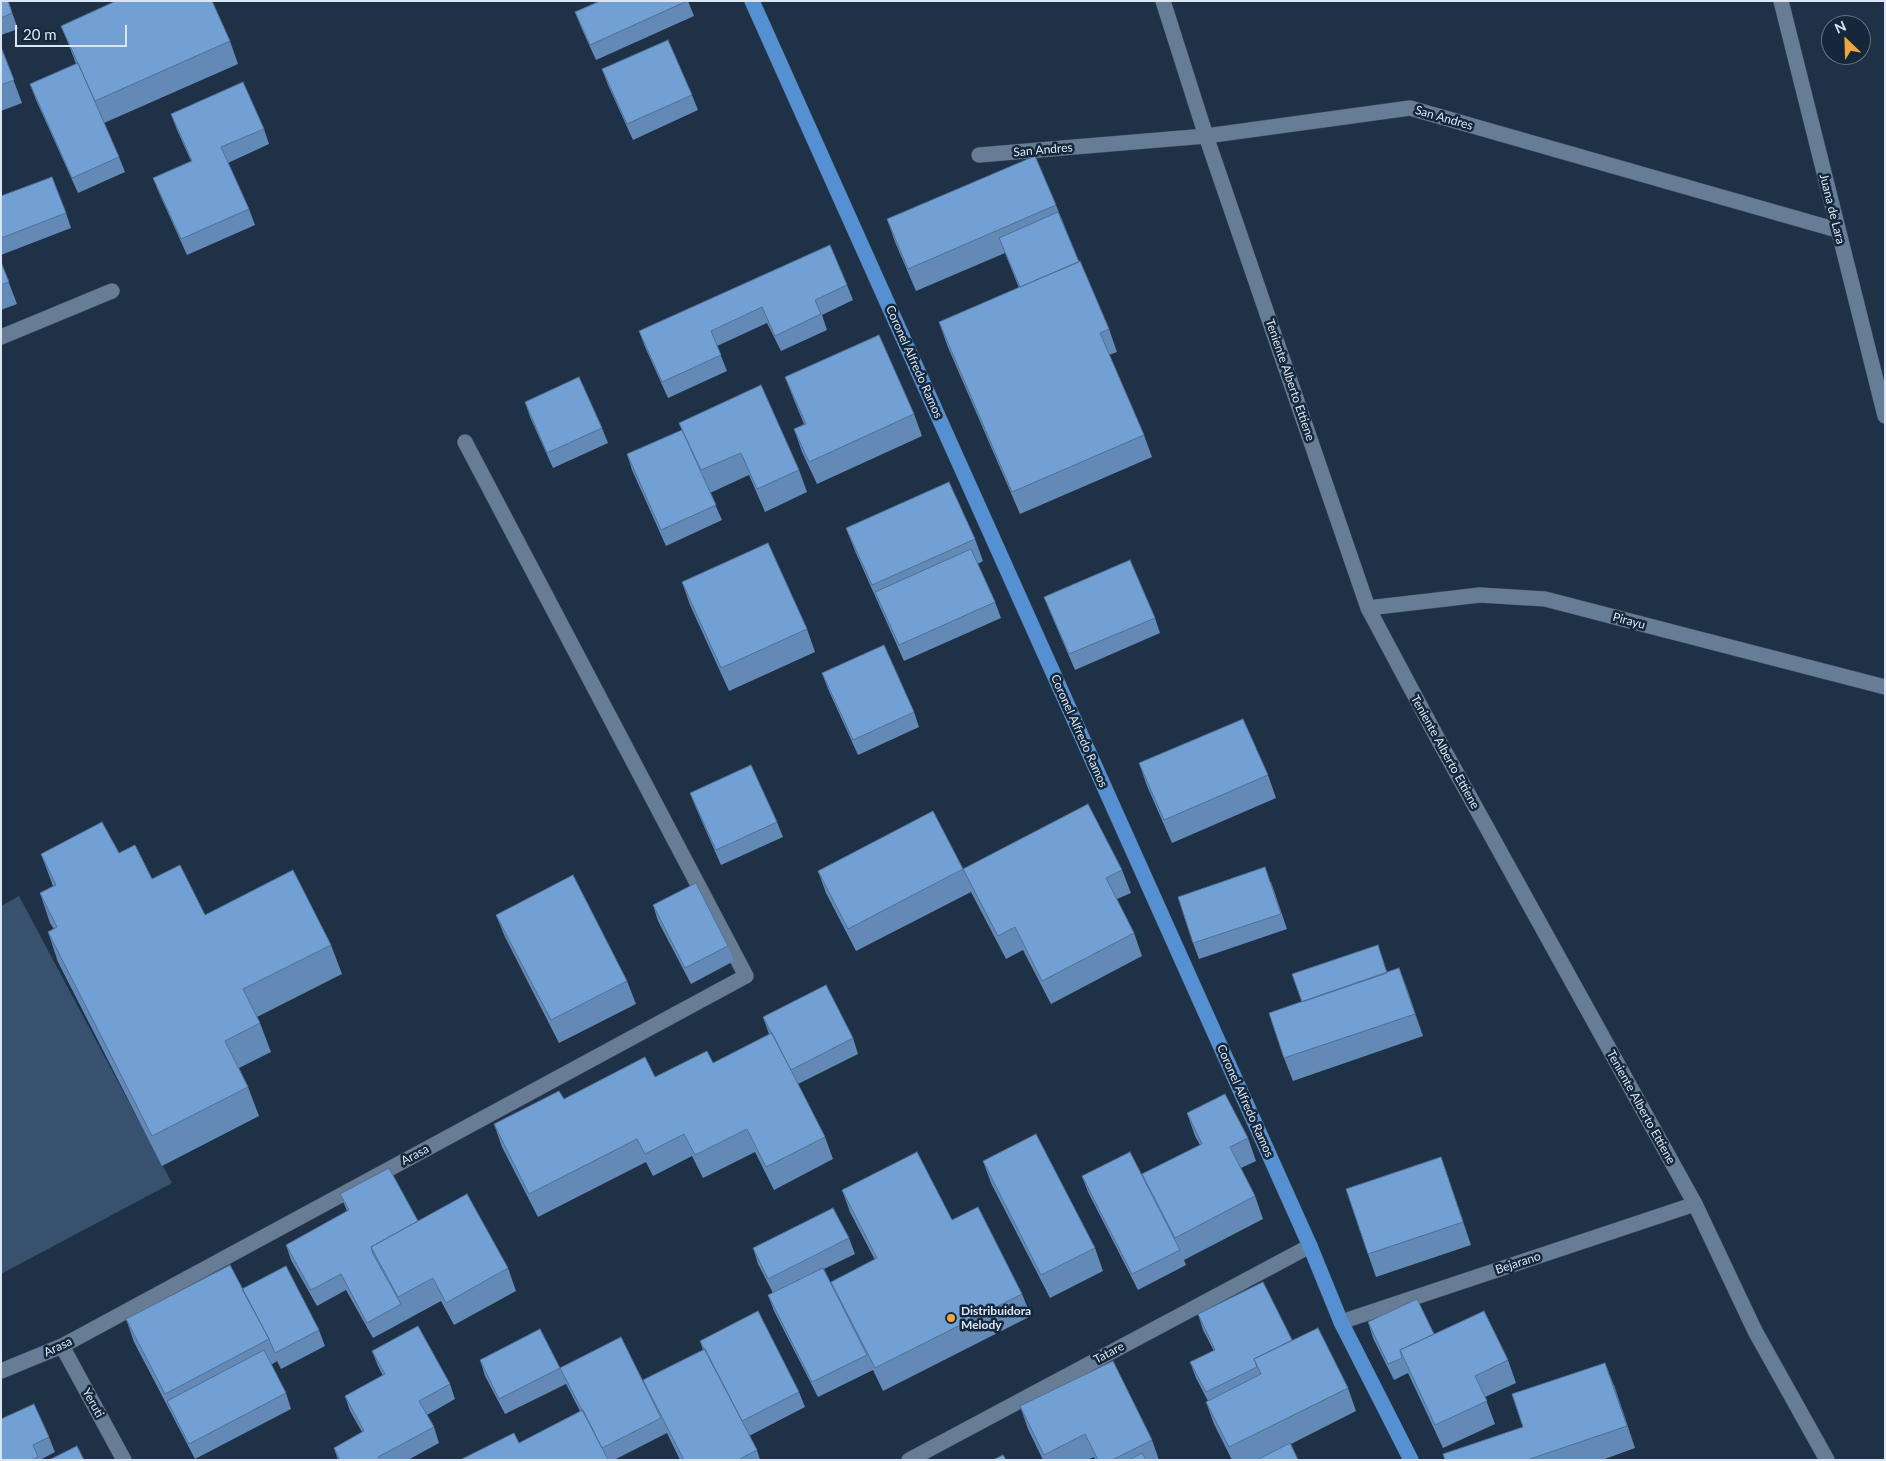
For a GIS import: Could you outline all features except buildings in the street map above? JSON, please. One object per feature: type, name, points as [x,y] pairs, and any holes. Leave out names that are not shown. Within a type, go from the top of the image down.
[{"type":"main road","name":"Coronel Alfredo Ramos","points":[[752,1],[1310,1246],[1341,1322],[1410,1460]]},
{"type":"street","name":"Teniente Alberto Ettiene","points":[[1163,1],[1206,136],[1368,608],[1440,743],[1696,1204],[1755,1331],[1827,1460]]},
{"type":"street","name":"Juana de Lara","points":[[1781,1],[1885,416]]},
{"type":"street","name":"San Andres","points":[[980,155],[1206,136],[1410,108],[1837,230]]},
{"type":"street","points":[[1,337],[112,291]]},
{"type":"street","name":"Arasa","points":[[1,1371],[62,1346],[746,976],[465,442]]},
{"type":"street","name":"Pirayu","points":[[1368,608],[1480,595],[1545,599],[1885,687]]},
{"type":"street","name":"Bejarano","points":[[1341,1322],[1696,1204]]},
{"type":"street","name":"Tatare","points":[[909,1460],[1310,1246]]},
{"type":"street","name":"Yeruti","points":[[62,1346],[124,1460]]},
{"type":"shaded area","points":[[19,896],[172,1183],[1,1274],[1,906]]},
{"type":"place","name":"Distribuidora Melody","points":[[951,1318]]}]
